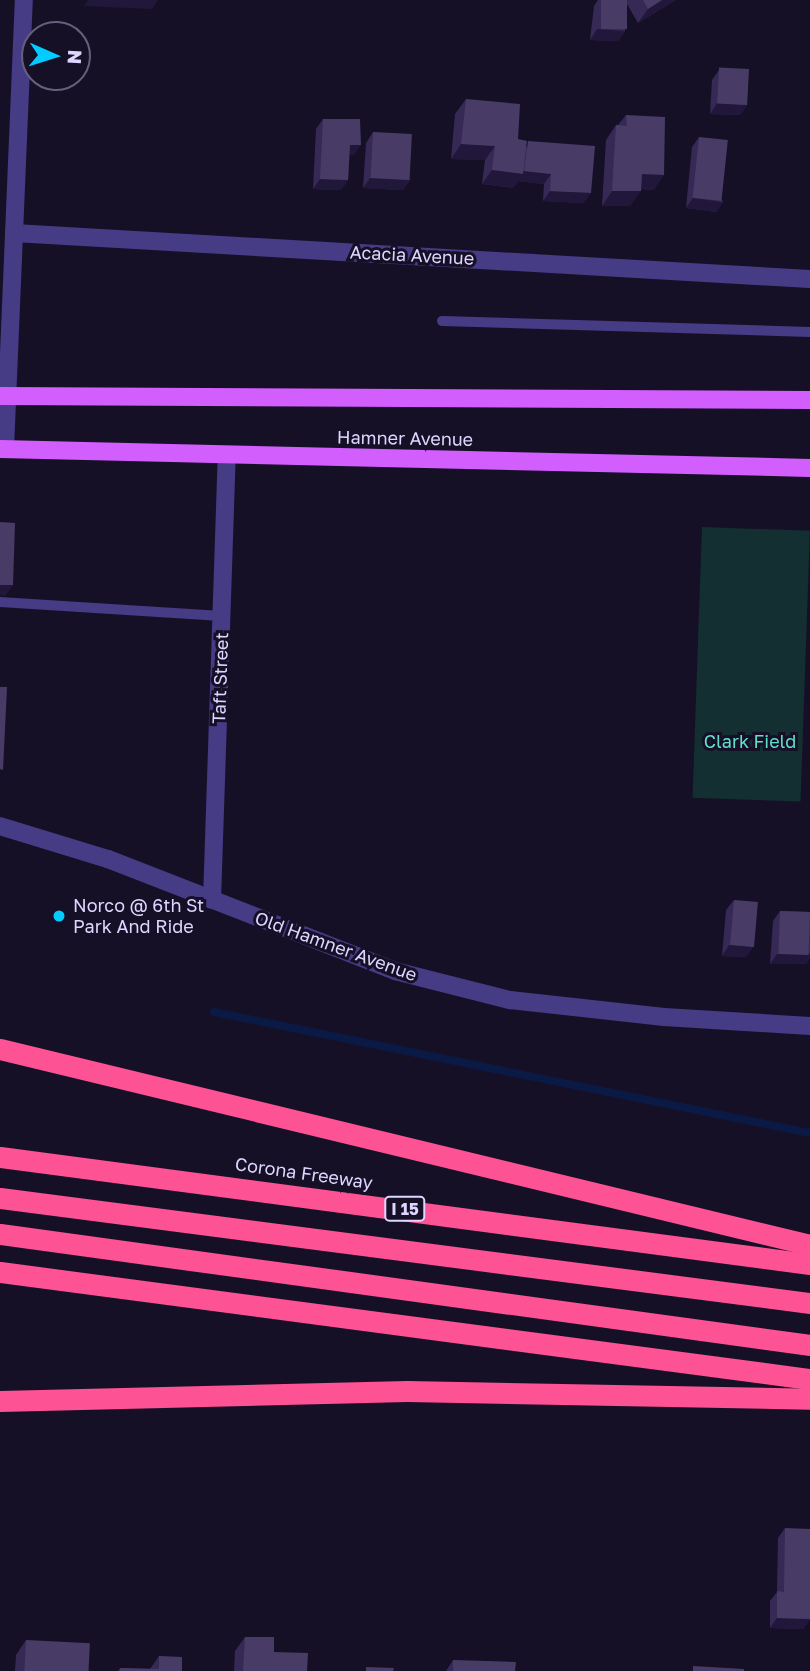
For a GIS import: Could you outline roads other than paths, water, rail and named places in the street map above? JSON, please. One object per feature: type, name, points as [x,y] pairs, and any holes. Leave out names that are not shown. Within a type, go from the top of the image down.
[{"type":"highway","points":[[0,1049],[810,1245]]},
{"type":"highway","name":"Corona Freeway","points":[[0,1157],[810,1264]]},
{"type":"highway","points":[[0,1198],[810,1303]]},
{"type":"highway","points":[[0,1234],[810,1345]]},
{"type":"highway","points":[[0,1272],[810,1379]]},
{"type":"highway","points":[[0,1401],[407,1391],[810,1399]]},
{"type":"main road","points":[[4,397],[810,401]]},
{"type":"main road","name":"Hamner Avenue","points":[[3,449],[810,468]]},
{"type":"street","points":[[3,449],[24,0]]},
{"type":"street","name":"Acacia Avenue","points":[[14,233],[810,279]]},
{"type":"street","name":"Taft Street","points":[[212,900],[227,456]]},
{"type":"street","name":"Old Hamner Avenue","points":[[0,826],[108,859],[395,971],[510,1000],[715,1022],[810,1026]]},
{"type":"lane","points":[[442,321],[810,332]]},
{"type":"lane","points":[[0,603],[119,606],[222,616]]},
{"type":"waterway","points":[[214,1012],[810,1133]]},
{"type":"place","name":"Norco @ 6th St Park And Ride","points":[[59,916]]},
{"type":"park label","name":"Clark Field","points":[[750,741]]}]
